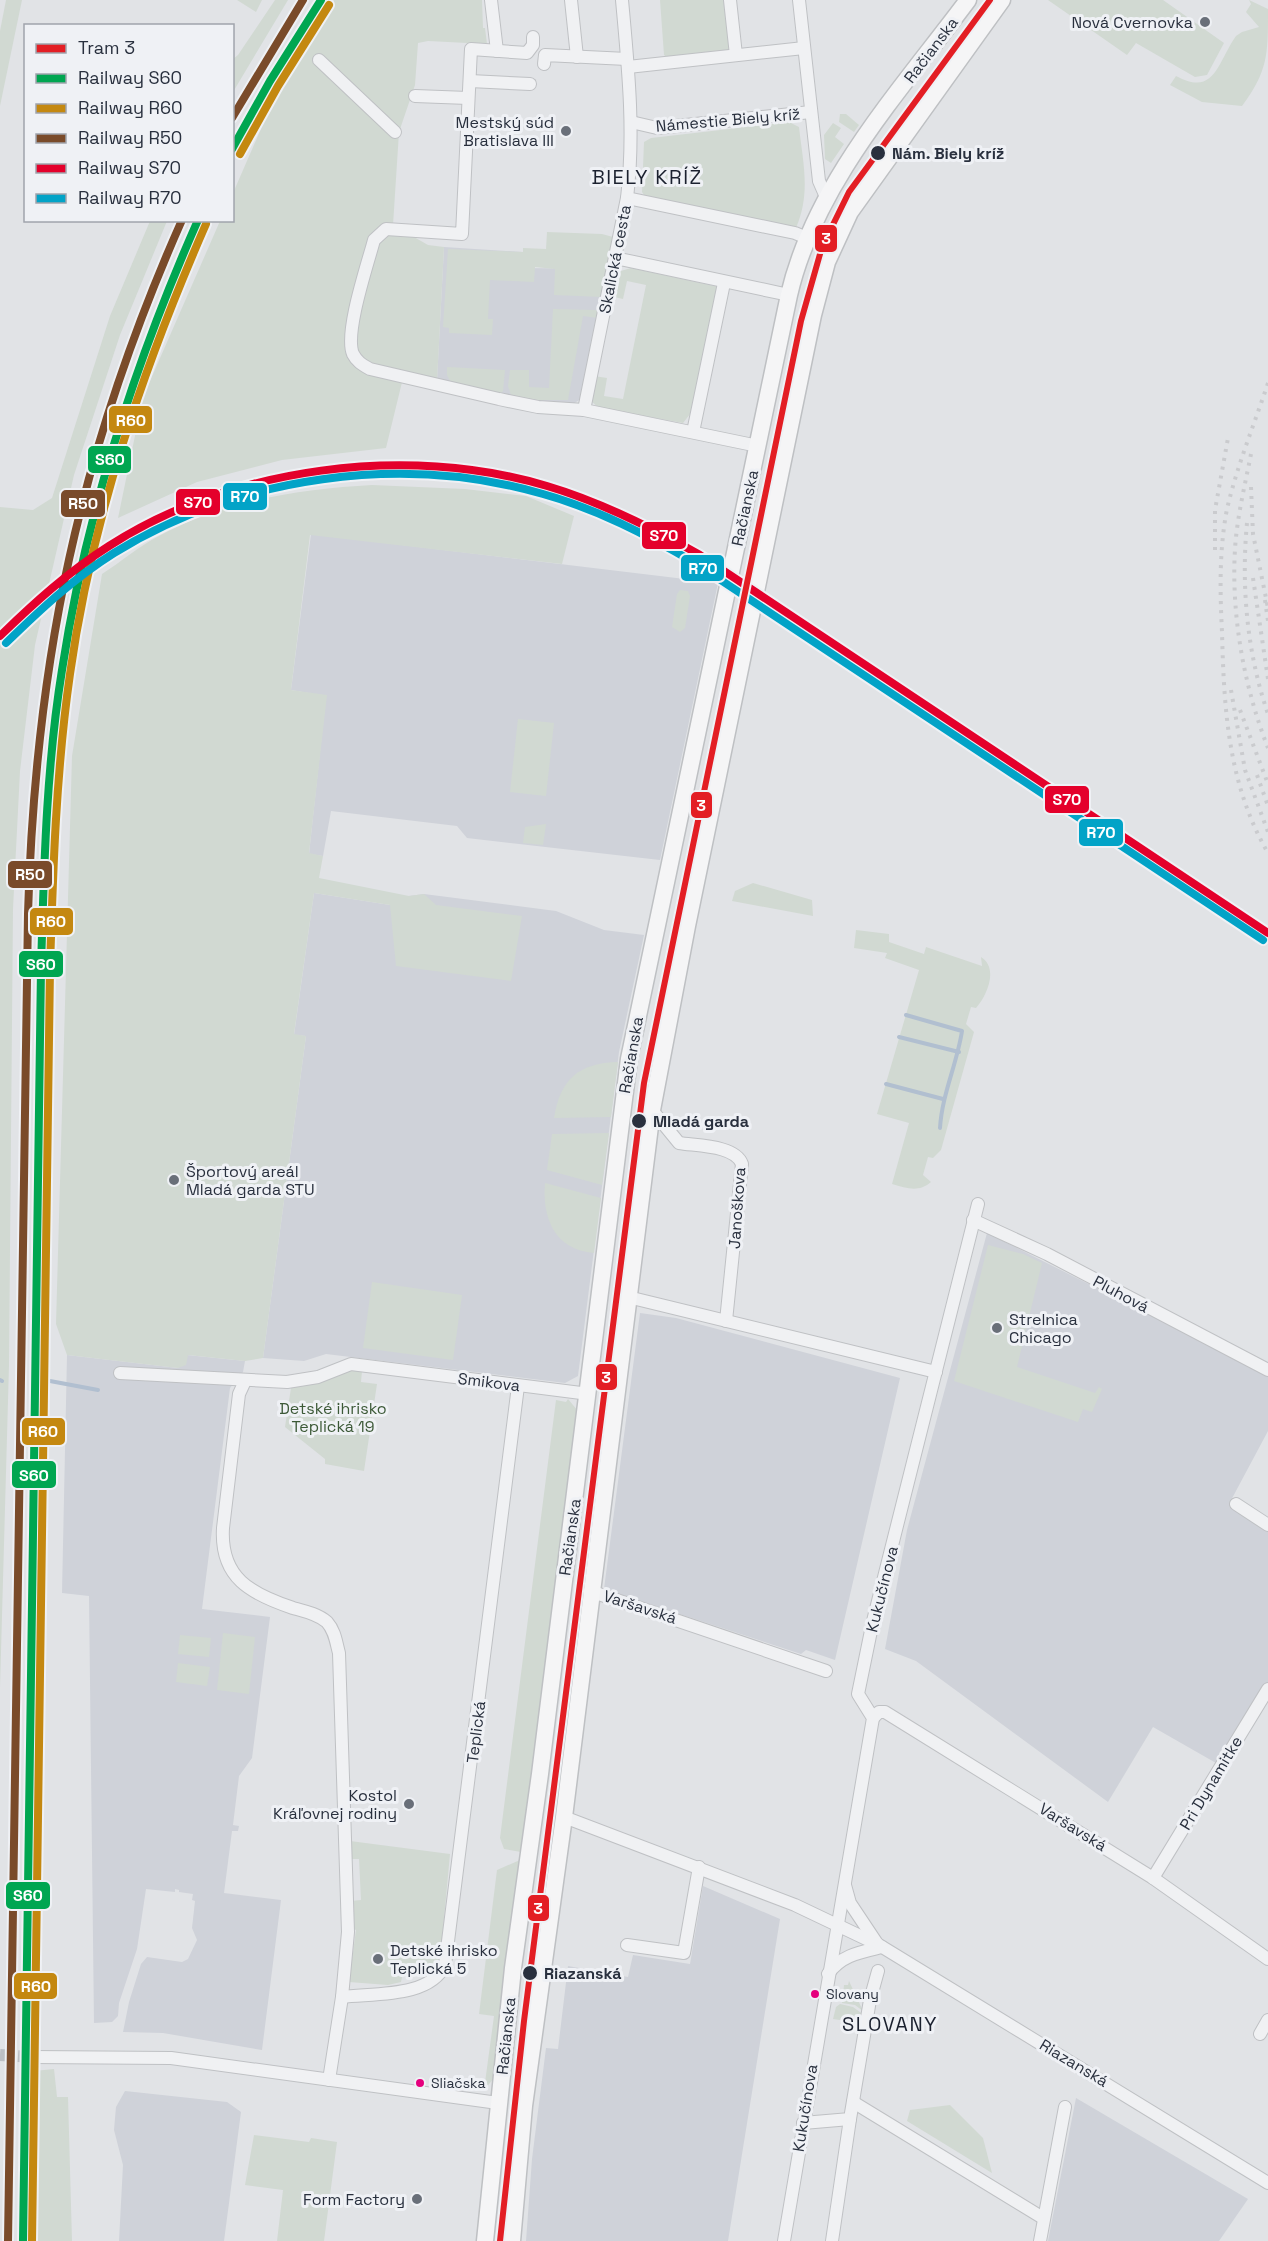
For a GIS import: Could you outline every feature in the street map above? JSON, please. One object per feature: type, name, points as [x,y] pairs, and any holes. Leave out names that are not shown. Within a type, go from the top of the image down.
[{"type":"main road","name":"Račianska","points":[[485,2241],[513,1968],[589,1394],[629,1059],[789,295],[807,238],[826,197],[850,158],[968,0]]},
{"type":"main road","name":"Račianska","points":[[512,2241],[524,2106],[564,1817],[590,1591],[652,1110],[684,936],[824,273],[838,234],[862,193],[1002,0]]},
{"type":"street","points":[[491,0],[497,51]]},
{"type":"street","points":[[572,0],[577,57]]},
{"type":"street","name":"Skalická cesta","points":[[584,410],[627,198],[631,166],[631,122],[622,0]]},
{"type":"street","points":[[730,0],[736,55]]},
{"type":"street","points":[[799,0],[811,112]]},
{"type":"street","points":[[532,37],[532,45],[527,53],[471,49],[462,234],[386,229],[374,240],[351,337],[353,354],[359,363],[387,374],[499,399],[538,406],[584,410],[758,446]]},
{"type":"street","points":[[544,64],[545,55],[627,63],[804,48]]},
{"type":"street","points":[[319,60],[395,132]]},
{"type":"street","points":[[470,81],[530,84]]},
{"type":"street","points":[[415,96],[468,98]]},
{"type":"street","name":"Námestie Biely kríž","points":[[631,122],[657,128],[811,112],[819,181],[826,197]]},
{"type":"street","points":[[627,198],[795,233],[807,238]]},
{"type":"street","points":[[615,258],[789,295]]},
{"type":"street","points":[[693,432],[724,283]]},
{"type":"street","name":"Janoškova","points":[[652,1110],[679,1143],[723,1150],[735,1154],[742,1164],[726,1321]]},
{"type":"street","name":"Kukučínova","points":[[784,2241],[827,1975],[873,1718],[858,1694],[873,1621],[978,1204]]},
{"type":"street","name":"Pluhová","points":[[974,1220],[1047,1254],[1268,1370]]},
{"type":"street","points":[[628,1297],[936,1372]]},
{"type":"street","name":"Smikova","points":[[120,1372],[287,1382],[318,1377],[351,1364],[589,1394]]},
{"type":"street","points":[[245,1381],[239,1394],[224,1528],[224,1551],[241,1583],[260,1597],[326,1621],[335,1636],[339,1653],[348,1930],[342,1997],[329,2080]]},
{"type":"street","name":"Teplická","points":[[342,1997],[417,1988],[430,1983],[441,1974],[446,1965],[518,1386]]},
{"type":"street","points":[[1236,1504],[1268,1525]]},
{"type":"street","name":"Varšavská","points":[[590,1591],[826,1671]]},
{"type":"street","name":"Pri Dynamitke","points":[[1153,1878],[1268,1689]]},
{"type":"street","name":"Varšavská","points":[[873,1718],[879,1712],[885,1712],[1153,1878],[1268,1959]]},
{"type":"street","name":"Riazanská","points":[[564,1817],[699,1867],[880,1946],[1268,2183]]},
{"type":"street","points":[[627,1945],[684,1953],[699,1867]]},
{"type":"street","name":"Riazanská","points":[[844,1878],[850,1903],[880,1946]]},
{"type":"street","points":[[827,1975],[836,1963],[845,1957],[880,1946]]},
{"type":"street","points":[[832,2241],[870,2000],[878,1971]]},
{"type":"street","points":[[1260,2034],[1268,2020]]},
{"type":"street","points":[[32,2057],[171,2058],[498,2103]]},
{"type":"street","points":[[853,2102],[1043,2218]]},
{"type":"street","points":[[1040,2241],[1065,2107]]},
{"type":"street","points":[[803,2123],[850,2119]]},
{"type":"shaded area","points":[[444,247],[523,252],[524,268],[609,269],[581,399],[571,405],[556,404],[437,381]]},
{"type":"shaded area","points":[[311,534],[718,583],[660,860],[467,838],[457,826],[331,811],[323,856],[309,854],[326,696],[291,690]]},
{"type":"shaded area","name":"Mladá garda","points":[[314,893],[390,905],[409,896],[424,894],[556,911],[604,930],[644,935],[619,1052],[578,1376],[565,1383],[326,1354],[304,1361],[263,1358],[306,1036],[294,1035]]},
{"type":"shaded area","points":[[987,1233],[1268,1374],[1268,1431],[1229,1504],[1268,1529],[1268,1683],[1216,1763],[1153,1727],[1108,1802],[916,1661],[885,1649],[907,1530]]},
{"type":"shaded area","points":[[640,1313],[676,1318],[900,1378],[835,1660],[806,1650],[801,1654],[604,1589]]},
{"type":"shaded area","points":[[67,1355],[178,1368],[187,1355],[245,1361],[243,1372],[230,1388],[202,1609],[270,1617],[252,1758],[239,1776],[233,1825],[239,1826],[238,1831],[232,1831],[224,1893],[281,1900],[262,2050],[163,2033],[123,2032],[129,2002],[141,1964],[147,1957],[182,1962],[188,1959],[197,1940],[192,1928],[195,1901],[192,1900],[193,1894],[179,1892],[175,1889],[175,1892],[146,1889],[137,1949],[119,2003],[118,2016],[112,2022],[94,2023],[89,1596],[62,1593]]},
{"type":"shaded area","points":[[703,1886],[780,1919],[728,2241],[526,2241],[532,2159],[546,2048],[558,2049],[568,1966],[628,1977],[633,1955],[690,1964]]},
{"type":"shaded area","points":[[125,2091],[227,2102],[241,2112],[224,2241],[119,2241],[123,2165],[114,2130],[116,2107]]},
{"type":"shaded area","points":[[1076,2098],[1248,2199],[1219,2241],[1048,2241]]},
{"type":"green space","points":[[6,0],[22,0],[0,106],[0,31]]},
{"type":"green space","points":[[237,0],[262,0],[256,12]]},
{"type":"green space","points":[[275,0],[288,0],[234,90],[234,58]]},
{"type":"green space","points":[[334,0],[482,0],[483,28],[485,28],[487,44],[428,41],[418,43],[415,85],[399,132],[393,225],[428,245],[444,247],[437,381],[404,374],[386,448],[282,460],[197,482],[118,518],[143,397],[220,222],[234,222],[234,191],[285,74]]},
{"type":"green space","points":[[660,0],[726,0],[730,51],[668,58],[664,55]]},
{"type":"green space","points":[[1048,0],[1163,0],[1224,43],[1207,75],[1195,77],[1136,43],[1127,55]]},
{"type":"green space","points":[[1249,0],[1268,9],[1268,39],[1262,72],[1242,106],[1202,102],[1170,85],[1176,76],[1189,81],[1207,80],[1214,74],[1236,36],[1259,27],[1246,12],[1251,4]]},
{"type":"green space","points":[[840,114],[846,114],[859,125],[854,132],[839,122]]},
{"type":"green space","points":[[789,122],[799,127],[805,178],[801,215],[796,228],[644,195],[642,192],[644,142],[651,138]]},
{"type":"green space","points":[[833,123],[841,128],[835,137],[844,144],[831,163],[825,159],[824,135]]},
{"type":"green space","points":[[150,222],[167,222],[120,335],[74,475],[35,645],[20,771],[13,909],[9,1365],[0,1688],[0,507],[33,510],[52,498],[110,316]]},
{"type":"green space","points":[[547,232],[602,234],[613,237],[602,297],[554,295],[555,269],[535,267],[534,282],[490,280],[488,319],[493,319],[492,335],[449,333],[449,328],[443,327],[448,249],[523,252],[523,248],[546,249]]},
{"type":"green space","points":[[631,268],[719,287],[694,409],[683,423],[599,408],[590,400],[594,376],[607,378],[604,396],[623,399],[646,285],[627,281],[623,299],[610,296],[614,273]]},
{"type":"green space","points":[[553,309],[596,310],[599,313],[598,318],[583,316],[568,400],[537,400],[511,395],[508,386],[510,370],[529,370],[529,387],[549,388]]},
{"type":"green space","points":[[447,367],[505,370],[503,391],[501,393],[451,383],[447,375]]},
{"type":"green space","name":"Športový areál Mladá garda STU","points":[[372,485],[465,489],[526,496],[574,516],[562,564],[310,535],[291,690],[327,695],[309,853],[323,856],[319,878],[409,896],[424,894],[436,905],[522,916],[511,981],[396,966],[390,905],[314,893],[294,1034],[306,1036],[263,1358],[245,1361],[188,1355],[186,1365],[178,1368],[67,1355],[56,1324],[72,756],[102,574],[152,540],[209,514],[262,499],[290,494]]},
{"type":"green space","points":[[680,590],[688,591],[690,596],[685,628],[680,632],[672,627],[677,594]]},
{"type":"green space","points":[[518,719],[554,723],[546,796],[510,792]]},
{"type":"green space","points":[[546,824],[543,845],[523,843],[525,827]]},
{"type":"green space","points":[[753,883],[812,900],[813,916],[732,901],[735,891]]},
{"type":"green space","points":[[856,930],[889,934],[889,942],[924,954],[926,947],[982,966],[981,957],[989,968],[989,982],[984,997],[976,1008],[971,1007],[966,1024],[974,1032],[941,1150],[933,1158],[928,1157],[923,1175],[931,1182],[922,1188],[912,1189],[892,1184],[909,1123],[877,1114],[919,970],[885,958],[887,953],[854,948]]},
{"type":"green space","points":[[618,1062],[611,1117],[554,1118],[561,1093],[574,1076],[592,1066]]},
{"type":"green space","points":[[609,1133],[602,1185],[547,1170],[552,1134]]},
{"type":"green space","points":[[545,1183],[601,1198],[594,1253],[580,1251],[569,1246],[553,1230],[546,1208]]},
{"type":"green space","name":"Strelnica Chicago","points":[[988,1245],[1023,1254],[1042,1263],[1017,1367],[1095,1393],[1099,1387],[1102,1389],[1092,1412],[1083,1409],[1078,1422],[954,1381]]},
{"type":"green space","points":[[372,1282],[462,1295],[453,1360],[363,1348]]},
{"type":"green space","name":"Detské ihrisko Teplická 19","points":[[346,1371],[362,1371],[361,1382],[377,1384],[364,1471],[325,1464],[325,1459],[285,1427],[291,1388]]},
{"type":"green space","points":[[568,1399],[578,1411],[576,1432],[521,1852],[504,1849],[500,1838],[556,1400],[566,1402]]},
{"type":"green space","points":[[223,1633],[255,1637],[249,1694],[217,1690]]},
{"type":"green space","points":[[180,1635],[211,1638],[209,1657],[178,1654]]},
{"type":"green space","points":[[178,1663],[210,1667],[207,1686],[176,1682]]},
{"type":"green space","points":[[350,1841],[450,1854],[440,1962],[431,1969],[418,1975],[402,1977],[401,1982],[388,1985],[349,1982],[356,1930],[352,1928],[351,1901],[361,1900],[359,1859],[349,1859]]},
{"type":"green space","points":[[520,1860],[495,2077],[484,2090],[494,2016],[479,2014],[497,1870]]},
{"type":"green space","points":[[849,1981],[863,2011],[855,2005],[842,2003],[844,1985],[848,1985]]},
{"type":"green space","points":[[840,2004],[853,2007],[864,2015],[861,2023],[833,2019],[836,2007]]},
{"type":"green space","points":[[54,2069],[57,2097],[68,2097],[72,2241],[27,2241],[34,2071]]},
{"type":"green space","points":[[950,2105],[983,2138],[992,2173],[907,2121],[910,2110]]},
{"type":"green space","points":[[254,2135],[309,2142],[311,2138],[337,2142],[324,2241],[277,2241],[283,2190],[245,2185]]},
{"type":"waterway","points":[[906,1015],[962,1031],[941,1115],[940,1128]]},
{"type":"waterway","points":[[899,1037],[959,1052]]},
{"type":"waterway","points":[[886,1084],[943,1099]]},
{"type":"waterway","points":[[50,1381],[98,1390]]},
{"type":"tunnel","points":[[0,2055],[32,2057]]},
{"type":"railway","points":[[1268,383],[1231,493],[1221,555],[1224,690],[1231,746],[1244,800],[1268,853]]},
{"type":"railway","points":[[1215,550],[1215,510],[1228,438]]},
{"type":"railway","points":[[1251,454],[1236,537],[1235,599],[1246,676],[1268,748]]},
{"type":"railway","points":[[1251,487],[1253,534],[1268,608]]},
{"type":"railway","points":[[1247,523],[1245,547],[1247,619],[1255,667],[1268,714]]},
{"type":"railway","points":[[1253,578],[1268,679]]},
{"type":"railway","points":[[1265,600],[1268,621]]},
{"type":"railway","points":[[1231,690],[1245,770],[1268,832]]},
{"type":"railway","points":[[1240,710],[1268,784]]},
{"type":"railway","points":[[1257,775],[1268,806]]},
{"type":"tram line","name":"3","points":[[500,2241],[524,2021],[644,1083],[801,321],[822,247],[849,192],[990,0]]},
{"type":"rail line","name":"R50","points":[[234,115],[303,0]]},
{"type":"rail line","name":"S60","points":[[234,145],[270,81],[321,0]]},
{"type":"rail line","name":"R60","points":[[240,154],[278,86],[329,5]]},
{"type":"rail line","name":"R50","points":[[8,2241],[28,914],[32,821],[53,645],[69,560],[90,475],[115,391],[146,306],[181,222]]},
{"type":"rail line","name":"S60","points":[[23,2241],[41,968],[52,744],[72,612],[99,497],[133,385],[153,329],[197,222]]},
{"type":"rail line","name":"R60","points":[[32,2241],[50,968],[61,748],[80,615],[106,501],[141,388],[206,224]]},
{"type":"rail line","name":"S70","points":[[0,636],[52,588],[109,546],[157,519],[209,497],[264,481],[321,471],[379,466],[437,467],[493,473],[547,486],[606,507],[700,555],[1268,933]]},
{"type":"rail line","name":"R70","points":[[6,643],[71,584],[114,553],[163,527],[214,506],[267,490],[322,479],[378,474],[434,475],[489,482],[543,494],[583,507],[621,524],[695,563],[1263,940]]},
{"type":"place","name":"Nová Cvernovka","points":[[1205,22]]},
{"type":"place","name":"Mestský súd Bratislava III","points":[[566,131]]},
{"type":"place","name":"Nám. Biely kríž","points":[[878,153]]},
{"type":"place","name":"Mladá garda","points":[[639,1121]]},
{"type":"place","name":"Športový areál Mladá garda STU","points":[[174,1180]]},
{"type":"place","name":"Strelnica Chicago","points":[[997,1328]]},
{"type":"place","name":"Kostol Kráľovnej rodiny","points":[[409,1804]]},
{"type":"place","name":"Detské ihrisko Teplická 5","points":[[378,1959]]},
{"type":"place","name":"Riazanská","points":[[530,1973]]},
{"type":"place","name":"Slovany","points":[[815,1994]]},
{"type":"place","name":"Sliačska","points":[[420,2083]]},
{"type":"place","name":"Form Factory","points":[[417,2199]]},
{"type":"district","name":"BIELY KRÍŽ","points":[[647,177]]},
{"type":"district","name":"SLOVANY","points":[[890,2024]]}]
